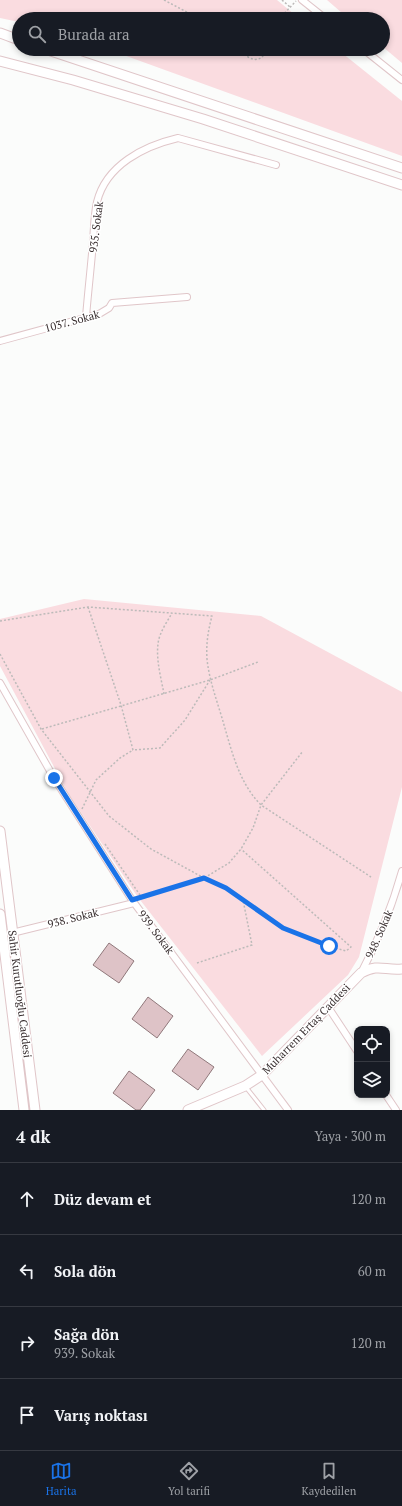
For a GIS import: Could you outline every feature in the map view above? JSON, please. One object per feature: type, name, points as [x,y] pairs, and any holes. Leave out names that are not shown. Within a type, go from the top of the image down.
[{"type":"street","points":[[302,0],[317,12]]},
{"type":"street","points":[[0,33],[12,37]]},
{"type":"street","points":[[67,56],[402,168]]},
{"type":"street","points":[[372,56],[402,80]]},
{"type":"street","points":[[0,61],[73,80],[203,120],[402,185]]},
{"type":"street","name":"935. Sokak","points":[[86,317],[97,202],[107,180],[119,165],[132,156],[163,141],[178,138],[276,165]]},
{"type":"street","name":"1037. Sokak","points":[[0,340],[105,312],[112,303],[187,297]]},
{"type":"street","name":"939. Sokak","points":[[0,683],[54,778],[133,902],[288,1110]]},
{"type":"street","name":"Sahir Kurutluoğlu Caddesi","points":[[0,831],[2,860],[35,1110]]},
{"type":"street","name":"948. Sokak","points":[[361,973],[384,927],[402,871]]},
{"type":"street","name":"938. Sokak","points":[[12,933],[133,902]]},
{"type":"street","name":"Sahir Kurutluoğlu Caddesi","points":[[0,914],[24,1110]]},
{"type":"street","name":"Muharrem Ertaş Caddesi","points":[[188,1110],[245,1086],[262,1075],[361,973],[368,969],[380,967],[402,970]]},
{"type":"street","points":[[328,1007],[354,1046]]},
{"type":"street","points":[[388,1098],[396,1110]]},
{"type":"lane","points":[[245,1086],[264,1110]]},
{"type":"path","points":[[164,0],[187,12]]},
{"type":"path","points":[[282,0],[290,7]]},
{"type":"path","points":[[285,12],[297,0]]},
{"type":"path","points":[[248,56],[254,60],[261,58],[262,56]]},
{"type":"path","points":[[88,607],[121,705],[133,750]]},
{"type":"path","points":[[0,621],[88,607],[212,616],[207,638],[207,658],[210,680],[236,765],[253,797],[261,805],[372,877]]},
{"type":"path","points":[[164,694],[159,666],[158,644],[164,626],[172,613]]},
{"type":"path","points":[[0,654],[42,729],[108,816],[151,849],[204,878],[226,888],[283,928],[346,951],[351,947],[241,849]]},
{"type":"path","points":[[42,729],[210,680],[258,662]]},
{"type":"path","points":[[82,809],[96,780],[107,768],[133,750],[160,748],[185,720],[210,680]]},
{"type":"path","points":[[133,902],[204,878],[228,863],[241,849],[253,828],[261,805],[303,750]]},
{"type":"path","points":[[104,841],[142,898]]},
{"type":"path","points":[[197,964],[252,945],[244,900]]},
{"type":"shaded area","points":[[0,0],[277,0],[292,12],[12,12],[12,21],[0,18]]},
{"type":"shaded area","points":[[327,0],[402,0],[402,63],[390,53],[390,12],[341,12]]},
{"type":"shaded area","points":[[126,56],[346,56],[402,101],[402,156]]},
{"type":"shaded area","points":[[84,599],[261,616],[402,692],[402,787],[359,957],[348,975],[262,1056],[137,896],[68,793],[0,666],[0,619]]},
{"type":"building","points":[[109,943],[134,961],[119,983],[93,965]]},
{"type":"building","points":[[148,997],[173,1016],[157,1038],[132,1019]]},
{"type":"building","points":[[188,1049],[214,1067],[198,1090],[172,1071]]},
{"type":"building","points":[[129,1071],[155,1090],[140,1110],[136,1110],[113,1093]]},
{"type":"route","points":[[54,778],[132,900],[204,878],[226,888],[283,928],[329,946]]}]
